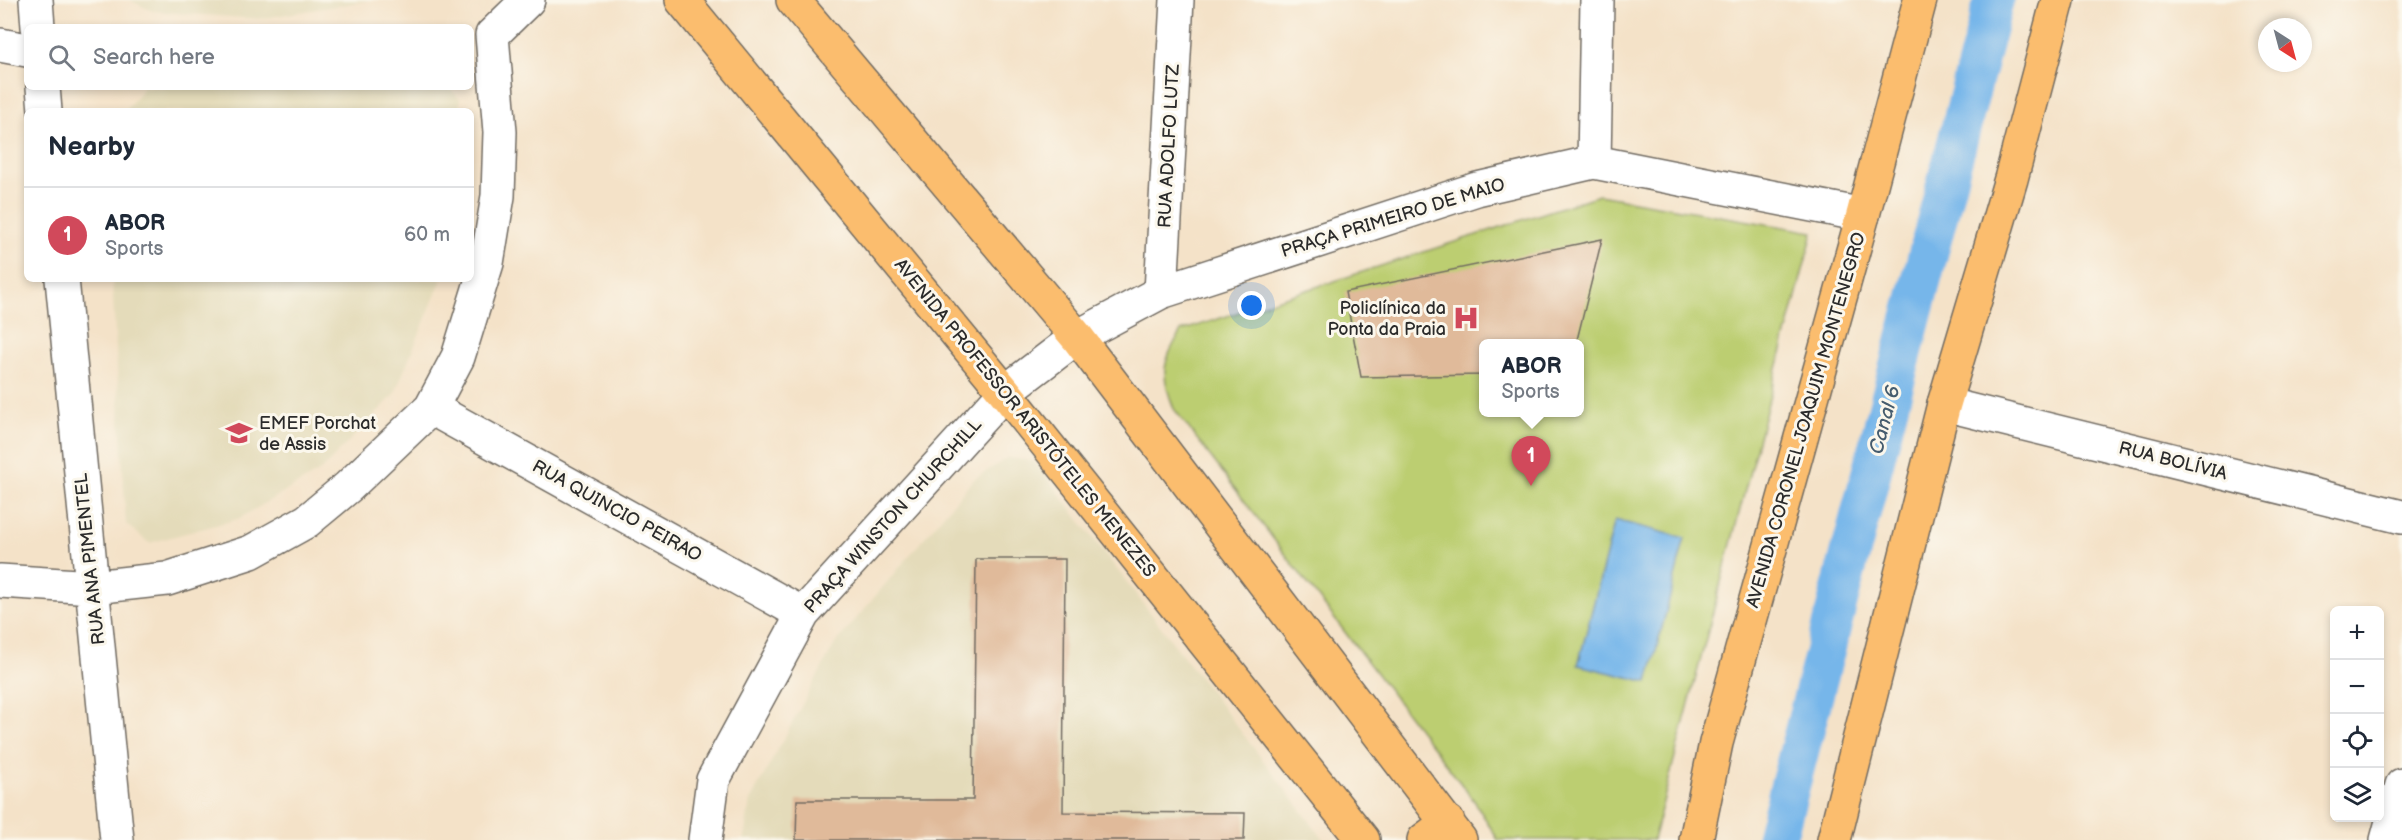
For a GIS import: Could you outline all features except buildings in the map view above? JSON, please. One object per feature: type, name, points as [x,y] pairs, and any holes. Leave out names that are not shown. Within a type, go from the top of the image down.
[{"type":"main road","name":"AVENIDA PROFESSOR ARISTÓTELES MENEZES","points":[[682,0],[1005,392],[1364,840]]},
{"type":"main road","points":[[793,0],[1077,337],[1444,834]]},
{"type":"main road","name":"AVENIDA CORONEL JOAQUIM MONTENEGRO","points":[[1696,840],[1716,743],[1863,215],[1920,0]]},
{"type":"main road","points":[[1834,840],[1944,404],[2011,179],[2058,0]]},
{"type":"street","points":[[36,0],[38,24]]},
{"type":"street","points":[[0,581],[93,587],[166,579],[251,552],[307,521],[348,487],[431,408],[458,357],[475,304],[498,196],[501,132],[482,35],[528,0]]},
{"type":"street","name":"RUA ADOLFO LUTZ","points":[[1161,292],[1177,0]]},
{"type":"street","points":[[1594,162],[1596,0]]},
{"type":"street","points":[[0,45],[24,49]]},
{"type":"street","points":[[43,90],[45,108]]},
{"type":"street","name":"PRAÇA PRIMEIRO DE MAIO","points":[[1077,337],[1161,292],[1477,189],[1594,162],[1863,215]]},
{"type":"street","name":"RUA ANA PIMENTEL","points":[[62,282],[117,840]]},
{"type":"street","name":"PRAÇA WINSTON CHURCHILL","points":[[705,840],[713,780],[803,614],[1005,392],[1077,337]]},
{"type":"street","name":"RUA BOLÍVIA","points":[[1944,404],[2402,517]]},
{"type":"street","name":"RUA QUINCIO PEIRAO","points":[[431,408],[803,614]]},
{"type":"street","points":[[2387,840],[2402,785]]},
{"type":"shaded area","points":[[130,0],[371,0],[258,19],[152,11]]},
{"type":"shaded area","points":[[142,90],[451,90],[460,99],[459,108],[127,108]]},
{"type":"shaded area","name":"EMEF Porchat de Assis","points":[[112,282],[441,282],[394,395],[320,471],[238,519],[149,543],[126,524]]},
{"type":"shaded area","points":[[1007,458],[1034,461],[1324,840],[744,840],[750,801],[835,644],[973,480]]},
{"type":"green space","points":[[1599,195],[1813,232],[1653,840],[1498,840],[1475,802],[1174,409],[1165,377],[1170,352],[1181,331]]},
{"type":"water","points":[[1615,520],[1685,538],[1648,682],[1578,665]]},
{"type":"waterway","name":"Canal 6","points":[[1776,840],[1994,0]]},
{"type":"place","name":"Policlínica da Ponta da Praia","points":[[1466,318]]},
{"type":"place","name":"EMEF Porchat de Assis","points":[[239,433]]},
{"type":"place","name":"ABOR","points":[[1531,486]]}]
